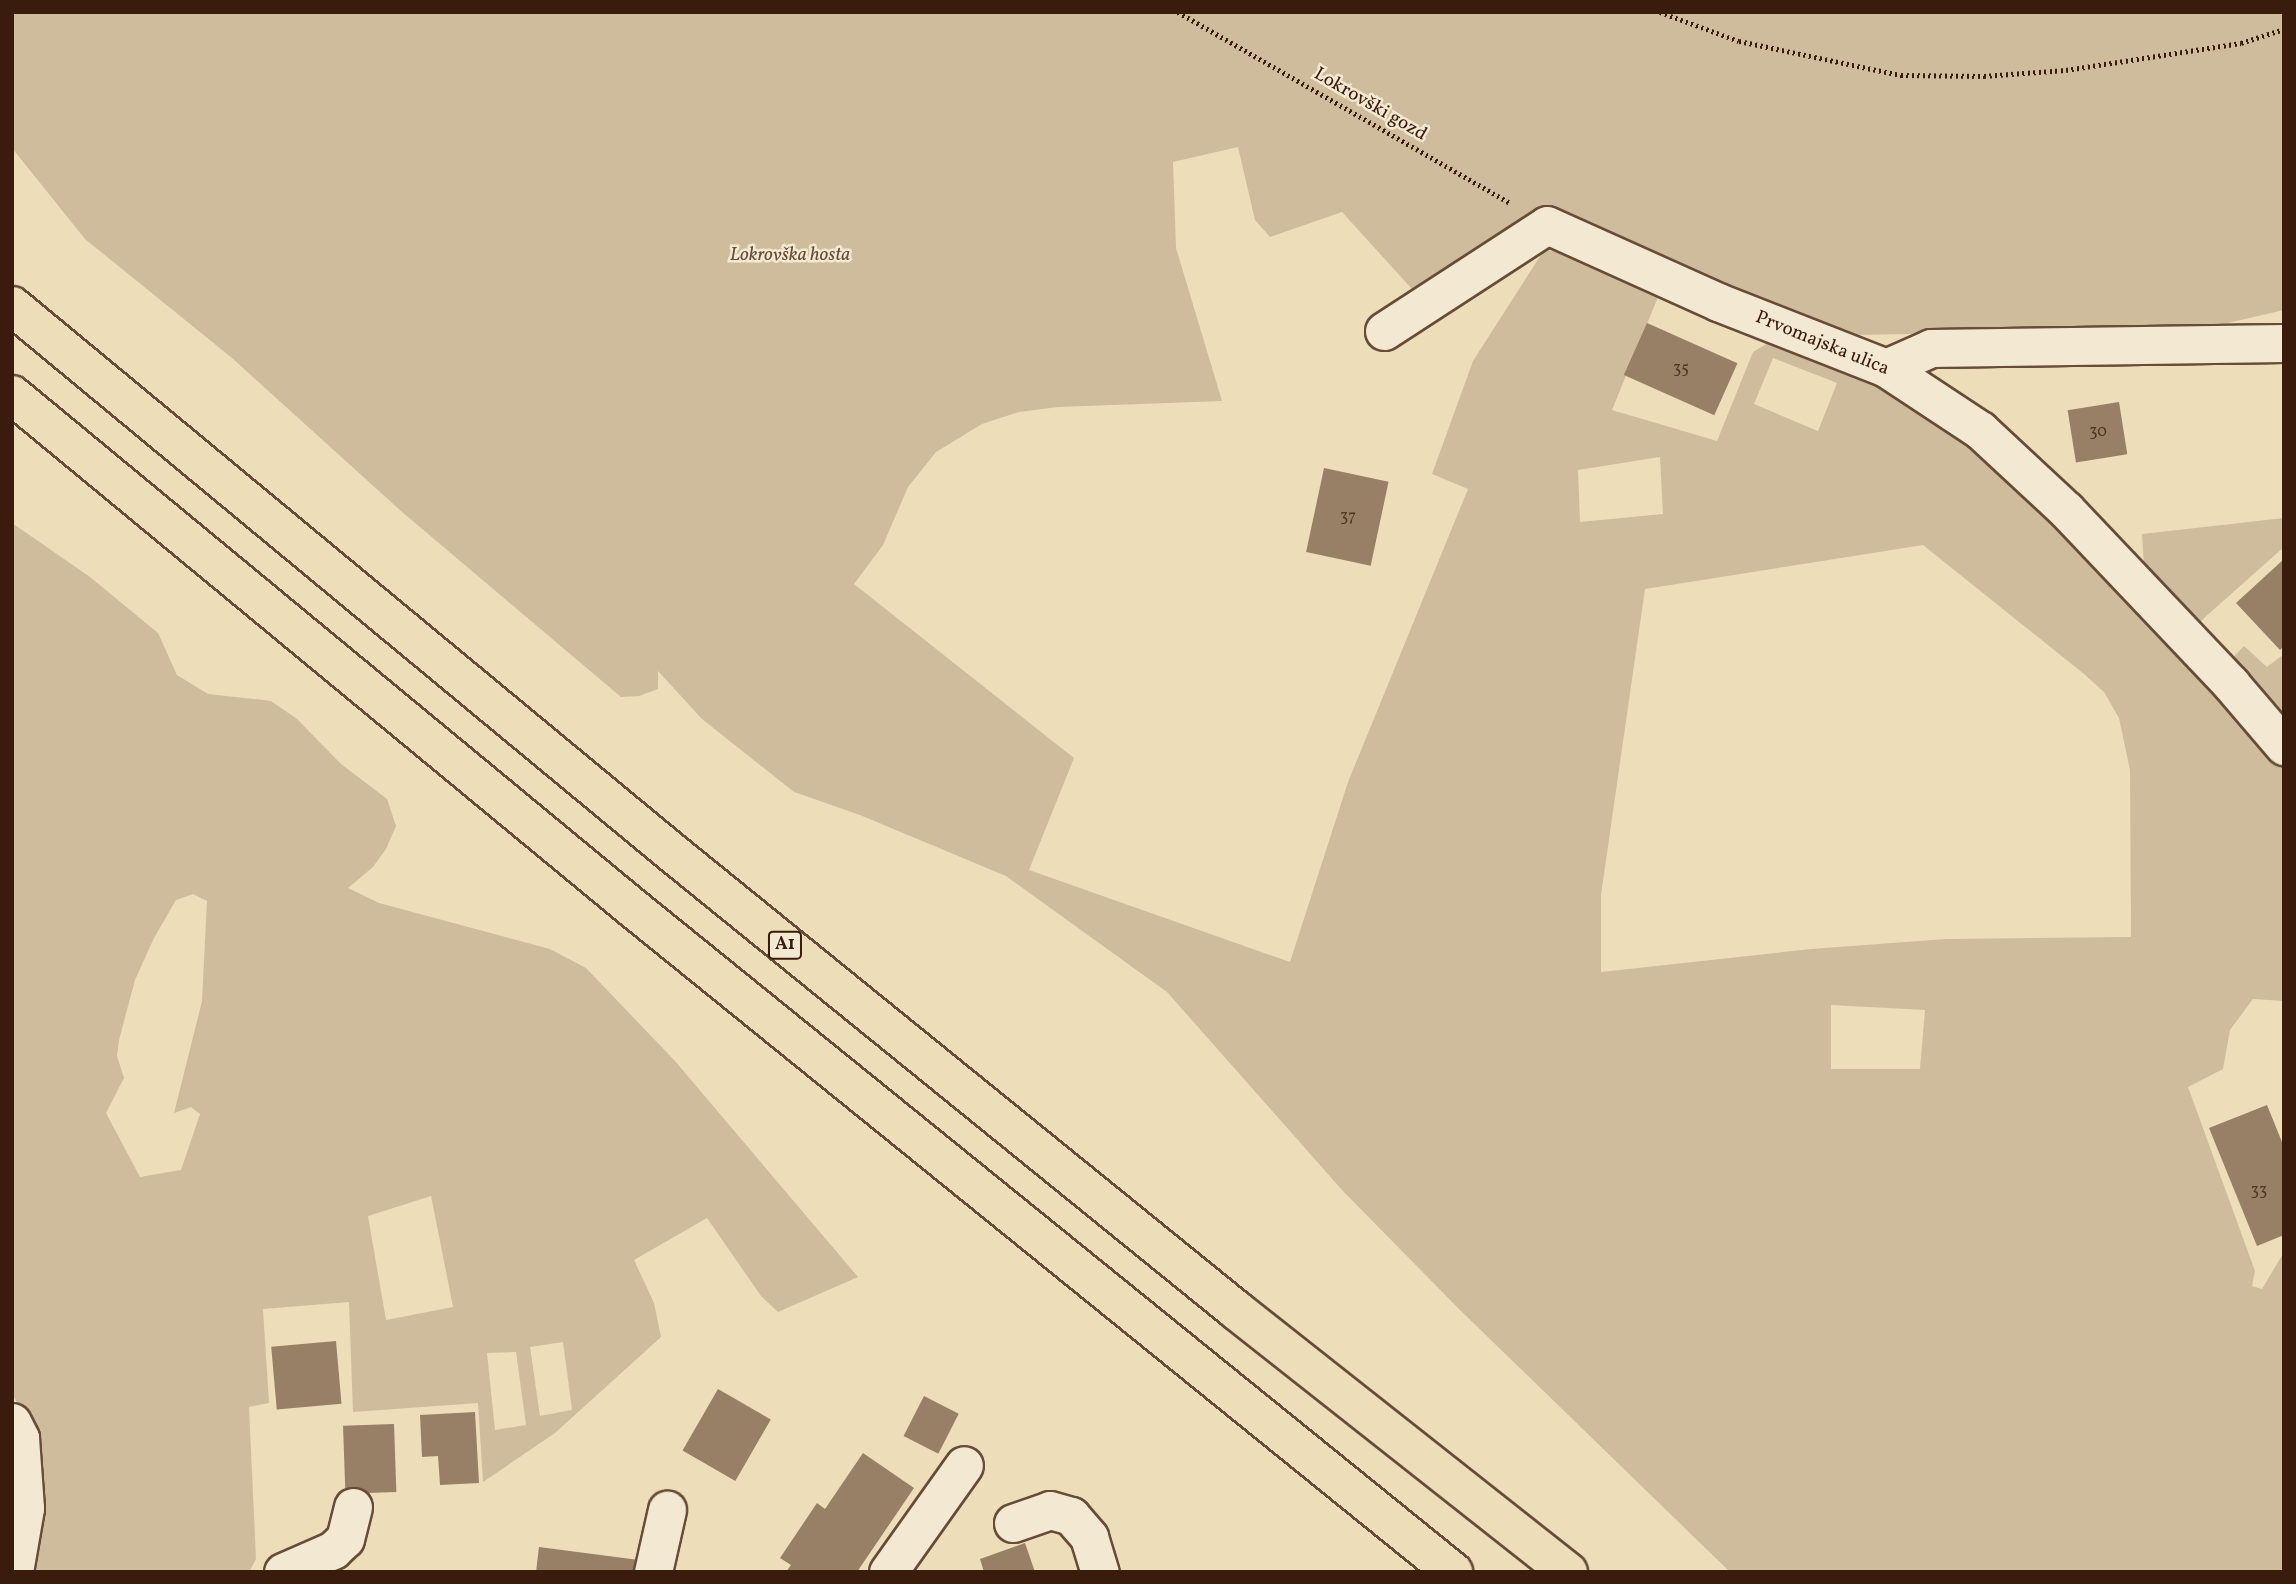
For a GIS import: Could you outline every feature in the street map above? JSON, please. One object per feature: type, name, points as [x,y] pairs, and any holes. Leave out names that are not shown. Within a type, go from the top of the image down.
[{"type":"highway","name":"A1","points":[[12,306],[675,855],[1225,1301],[1568,1572]]},
{"type":"highway","points":[[12,395],[645,918],[1454,1572]]},
{"type":"street","points":[[1384,331],[1547,225]]},
{"type":"street","name":"Prvomajska ulica","points":[[1547,225],[1718,302],[1886,368],[1980,430],[2067,510],[2231,684],[2284,746]]},
{"type":"street","points":[[1886,368],[1931,348],[2284,343]]},
{"type":"street","points":[[12,1422],[20,1438],[25,1508],[14,1572]]},
{"type":"street","points":[[888,1572],[964,1465]]},
{"type":"street","points":[[283,1572],[333,1550],[345,1539],[353,1507]]},
{"type":"street","points":[[653,1572],[667,1510]]},
{"type":"street","points":[[1013,1523],[1051,1510],[1071,1516],[1089,1537],[1100,1572]]},
{"type":"path","name":"Lokrovški gozd","points":[[1178,12],[1547,225]]},
{"type":"path","points":[[1660,12],[1739,41],[1901,75],[1984,76],[2066,70],[2241,43],[2284,29]]},
{"type":"green space","name":"Lokrovška hosta","points":[[12,12],[2284,12],[2284,310],[2219,325],[2142,330],[1853,335],[1544,209],[1412,289],[1342,212],[1270,237],[1255,220],[1238,147],[1173,162],[1176,248],[1222,401],[1058,407],[1019,412],[982,424],[936,452],[908,487],[883,545],[854,584],[1074,758],[1029,870],[1290,962],[1348,782],[1468,489],[1432,474],[1473,361],[1544,250],[1569,252],[1660,292],[1612,410],[1717,441],[1753,352],[1778,337],[1831,357],[1953,427],[2034,499],[2284,762],[2284,1001],[2253,999],[2230,1030],[2223,1069],[2188,1087],[2255,1271],[2252,1286],[2262,1289],[2284,1252],[2284,1572],[1730,1572],[1460,1310],[1342,1190],[1167,992],[1006,876],[860,815],[794,792],[702,719],[658,671],[658,689],[639,696],[621,697],[401,511],[232,358],[85,239],[12,148]],"holes":[[[1773,358],[1837,383],[1818,431],[1754,404]],[[1660,457],[1663,514],[1580,522],[1578,470]],[[1923,545],[2084,674],[2104,692],[2119,718],[2130,770],[2131,937],[1946,939],[1811,949],[1601,972],[1601,895],[1645,589]],[[1831,1005],[1925,1010],[1920,1069],[1831,1069]]]},
{"type":"green space","points":[[2284,518],[2284,547],[2203,619],[2196,630],[2145,582],[2142,534]]},
{"type":"green space","points":[[12,523],[90,577],[158,633],[177,675],[208,694],[271,701],[297,719],[341,764],[387,799],[396,826],[386,849],[373,867],[348,888],[379,903],[550,949],[586,968],[675,1061],[858,1277],[778,1312],[761,1296],[707,1218],[634,1260],[654,1303],[661,1337],[555,1433],[483,1482],[478,1403],[353,1412],[349,1302],[263,1309],[269,1403],[249,1407],[256,1559],[250,1570],[29,1572],[20,1408],[12,1393]],"holes":[[[193,894],[207,901],[202,1001],[174,1113],[191,1107],[200,1114],[181,1170],[140,1177],[106,1113],[124,1078],[117,1056],[135,980],[154,938],[176,900]],[[431,1196],[453,1307],[386,1320],[368,1216]],[[563,1342],[572,1410],[540,1416],[530,1347]],[[516,1352],[526,1425],[495,1430],[487,1353]]]},
{"type":"green space","points":[[2244,646],[2267,667],[2284,654],[2284,734],[2226,665]]},
{"type":"building","points":[[1647,323],[1737,363],[1714,415],[1624,375]]},
{"type":"building","points":[[2119,402],[2127,454],[2076,462],[2068,410]]},
{"type":"building","points":[[1324,468],[1389,482],[1371,566],[1306,552]]},
{"type":"building","points":[[2284,559],[2284,646],[2280,650],[2236,603]]},
{"type":"building","points":[[2267,1105],[2284,1147],[2284,1235],[2257,1246],[2209,1128]]},
{"type":"building","points":[[336,1341],[341,1404],[277,1409],[271,1347]]},
{"type":"building","points":[[718,1389],[771,1420],[735,1481],[682,1450]]},
{"type":"building","points":[[924,1396],[959,1414],[938,1454],[904,1436]]},
{"type":"building","points":[[475,1412],[479,1483],[440,1485],[438,1456],[422,1457],[420,1415]]},
{"type":"building","points":[[394,1424],[396,1492],[345,1494],[343,1426]]},
{"type":"building","points":[[863,1453],[914,1488],[857,1572],[786,1572],[791,1565],[780,1558],[817,1503],[825,1509]]},
{"type":"building","points":[[1025,1543],[1035,1572],[984,1572],[980,1559]]},
{"type":"building","points":[[539,1547],[639,1560],[638,1572],[536,1572]]}]
